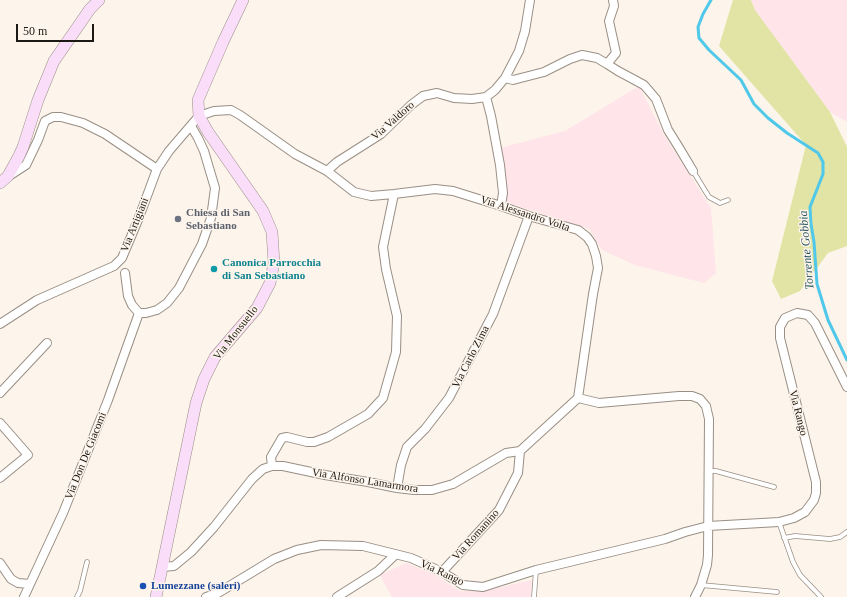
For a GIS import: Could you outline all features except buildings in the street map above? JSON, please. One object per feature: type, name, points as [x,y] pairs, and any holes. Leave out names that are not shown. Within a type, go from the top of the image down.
[{"type":"main road","points":[[4,180],[15,164],[23,147],[38,100],[54,61],[90,9],[99,0]]},
{"type":"main road","points":[[199,116],[198,100],[243,0]]},
{"type":"main road","name":"Via Monsuello","points":[[156,597],[196,403],[204,379],[215,357],[257,308],[270,283],[274,263],[272,232],[263,211],[208,132],[199,116]]},
{"type":"street","points":[[501,206],[503,192],[500,165],[486,97],[495,90],[505,78],[519,51],[525,31],[530,0]]},
{"type":"street","points":[[607,64],[616,53],[609,21],[614,6],[613,0]]},
{"type":"street","points":[[505,78],[513,80],[544,72],[570,59],[582,55],[597,58],[618,72],[644,85],[656,99],[668,130],[693,171]]},
{"type":"street","name":"Via Valdoro","points":[[327,171],[337,162],[382,134],[411,105],[423,96],[437,93],[454,98],[472,99],[486,97]]},
{"type":"street","name":"Via Alessandro Volta","points":[[199,116],[214,111],[230,110],[295,154],[327,171],[354,192],[371,196],[435,189],[453,191],[529,216],[578,230],[587,237],[592,244],[598,268],[578,398]]},
{"type":"street","name":"Via Artigiani","points":[[0,324],[37,300],[114,266],[122,258],[157,169],[199,116]]},
{"type":"street","points":[[4,180],[26,165],[45,121],[53,117],[61,117],[83,122],[106,134],[157,169]]},
{"type":"street","points":[[125,273],[128,296],[132,305],[139,313],[157,310],[167,302],[179,288],[202,244],[211,218],[215,188],[204,151],[191,126]]},
{"type":"street","points":[[162,567],[174,566],[191,552],[214,527],[252,478],[263,469],[272,466],[271,457],[282,438],[287,437],[307,442],[314,442],[328,437],[368,414],[383,398],[396,352],[397,316],[386,269],[383,247],[394,194]]},
{"type":"street","name":"Via Carlo Zima","points":[[397,488],[401,465],[407,447],[425,428],[449,398],[493,314],[529,216]]},
{"type":"street","name":"Via Don De Giacomi","points":[[24,597],[66,506],[108,400],[139,313]]},
{"type":"street","name":"Via Rango","points":[[206,597],[218,592],[274,559],[296,550],[321,545],[363,546],[411,558],[442,572],[463,585],[483,587],[536,570],[665,539],[708,526],[779,522],[794,518],[805,512],[814,500],[816,482],[780,338],[780,327],[786,318],[797,314],[808,315],[815,323],[847,386]]},
{"type":"street","points":[[0,393],[47,343]]},
{"type":"street","points":[[578,398],[599,403],[692,396],[700,399],[706,406],[708,419],[708,555],[701,585],[695,597]]},
{"type":"street","name":"Via Alfonso Lamarmora","points":[[272,466],[282,466],[325,476],[397,488],[432,490],[453,484],[506,453],[520,451],[578,398]]},
{"type":"street","points":[[0,422],[28,455],[0,478]]},
{"type":"street","name":"Via Romanino","points":[[442,572],[499,510],[518,473],[520,451]]},
{"type":"street","points":[[337,597],[378,571],[395,555]]},
{"type":"street","points":[[0,563],[11,579],[18,583],[30,584]]},
{"type":"lane","points":[[693,171],[710,197],[720,203],[728,200]]},
{"type":"lane","points":[[708,471],[716,471],[774,487]]},
{"type":"lane","points":[[779,522],[793,562],[800,575],[821,597]]},
{"type":"lane","points":[[784,538],[795,536],[830,539],[840,537],[847,532]]},
{"type":"lane","points":[[77,597],[80,591],[87,562]]},
{"type":"lane","points":[[534,597],[536,570]]},
{"type":"lane","points":[[701,585],[777,592]]},
{"type":"shaded area","points":[[751,0],[847,0],[847,122],[830,112],[755,10]]},
{"type":"shaded area","points":[[639,86],[664,135],[711,208],[716,273],[704,283],[635,265],[602,250],[589,229],[505,202],[500,148],[565,131]]},
{"type":"shaded area","points":[[406,563],[433,574],[460,591],[484,591],[532,580],[531,597],[392,597],[380,575]]},
{"type":"green space","points":[[733,0],[751,0],[755,10],[830,112],[847,147],[847,246],[828,253],[800,291],[781,299],[772,281],[806,145],[719,46]]},
{"type":"waterway","name":"Torrente Gobbia","points":[[711,0],[698,27],[699,38],[709,50],[741,80],[754,104],[768,118],[787,133],[818,153],[823,162],[823,174],[810,207],[817,284],[828,320],[847,360]]},
{"type":"place","name":"Chiesa di San Sebastiano","points":[[178,219]]},
{"type":"place","name":"Canonica Parrocchia di San Sebastiano","points":[[214,269]]},
{"type":"place","name":"Lumezzane (saleri)","points":[[143,586]]}]
